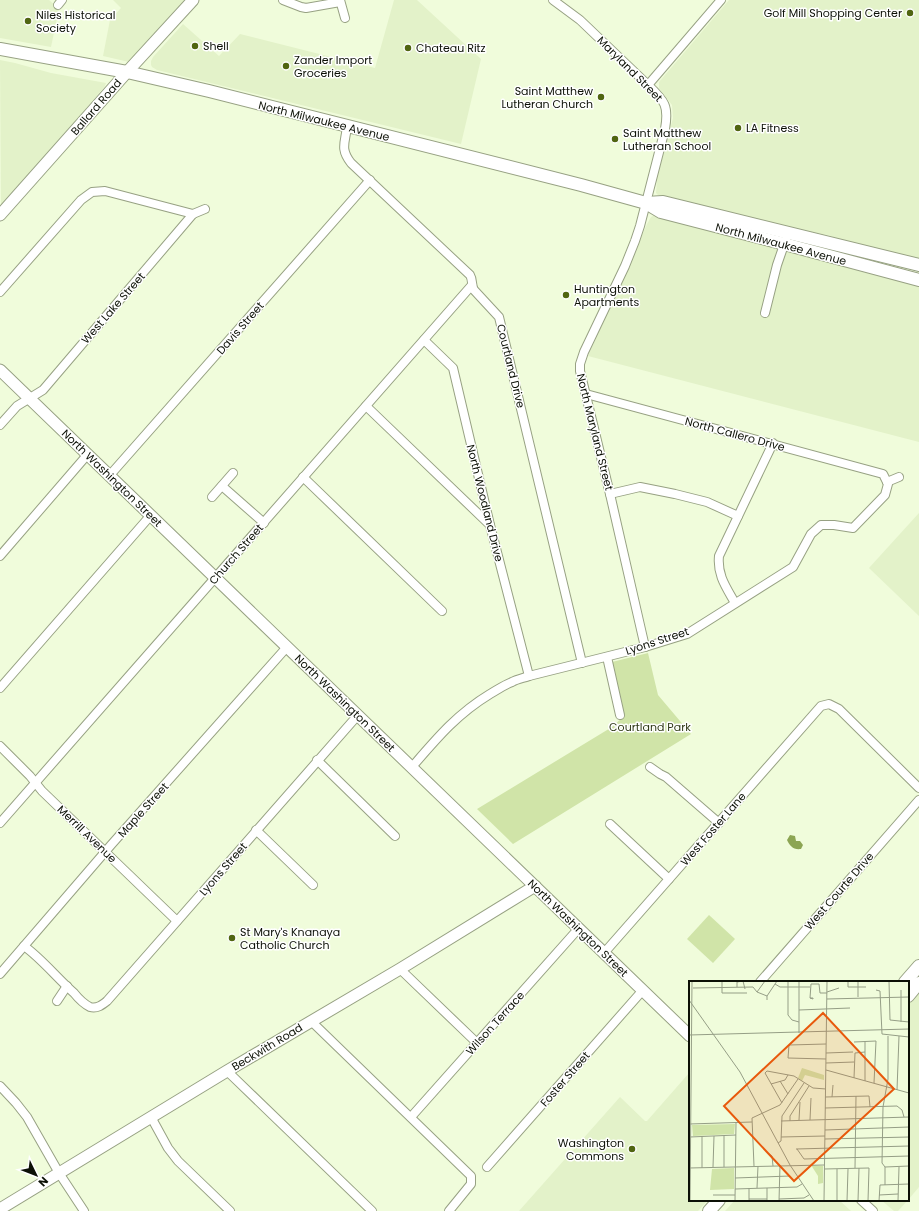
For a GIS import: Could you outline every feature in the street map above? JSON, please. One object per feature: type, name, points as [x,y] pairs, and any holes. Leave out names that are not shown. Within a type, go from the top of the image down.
[{"type":"main road","name":"North Milwaukee Avenue","points":[[0,49],[127,72],[205,90],[558,179],[646,203],[661,212],[919,265]]},
{"type":"main road","name":"North Milwaukee Avenue","points":[[787,238],[919,280]]},
{"type":"main road","points":[[906,981],[919,966]]},
{"type":"main road","points":[[909,995],[919,983]]},
{"type":"main road","points":[[709,1211],[718,1201]]},
{"type":"street","points":[[283,0],[306,8],[340,1],[345,18]]},
{"type":"street","name":"Maryland Street","points":[[553,0],[580,20],[658,94],[664,102],[667,110],[667,119],[646,203]]},
{"type":"street","points":[[648,85],[721,0]]},
{"type":"street","name":"Ballard Road","points":[[0,215],[190,1]]},
{"type":"street","name":"Courtland Drive","points":[[347,127],[344,150],[346,156],[470,275],[474,290],[499,317],[582,663]]},
{"type":"street","name":"Davis Street","points":[[110,475],[370,180]]},
{"type":"street","points":[[0,292],[81,200],[92,192],[105,191],[193,214],[205,209]]},
{"type":"street","name":"North Maryland Street","points":[[644,647],[610,494],[580,371],[582,358],[631,252],[646,203]]},
{"type":"street","name":"West Lake Street","points":[[0,425],[17,406],[43,390],[193,214]]},
{"type":"street","points":[[765,313],[777,265],[787,238]]},
{"type":"street","name":"Church Street","points":[[0,823],[472,285]]},
{"type":"street","name":"North Woodland Drive","points":[[424,340],[453,368],[490,525],[529,676]]},
{"type":"street","name":"North Washington Street","points":[[0,370],[689,1035]]},
{"type":"street","name":"North Callero Drive","points":[[586,394],[773,443],[883,474],[887,482]]},
{"type":"street","points":[[366,406],[490,525]]},
{"type":"street","points":[[735,604],[721,577],[718,564],[719,556],[773,443]]},
{"type":"street","points":[[0,556],[88,454]]},
{"type":"street","points":[[212,497],[233,474]]},
{"type":"street","points":[[303,477],[442,611]]},
{"type":"street","points":[[887,482],[899,477]]},
{"type":"street","name":"Lyons Street","points":[[412,767],[438,736],[465,710],[511,682],[529,676],[644,647],[687,634],[793,567],[811,534],[821,525],[834,525],[853,528],[885,495],[888,484],[887,482]]},
{"type":"street","points":[[222,486],[264,522]]},
{"type":"street","points":[[610,494],[640,487],[707,502],[738,516]]},
{"type":"street","points":[[0,688],[151,516]]},
{"type":"street","name":"Maple Street","points":[[0,974],[287,647]]},
{"type":"street","points":[[607,657],[620,715]]},
{"type":"street","name":"West Foster Lane","points":[[604,953],[822,706],[829,704],[839,709],[919,788]]},
{"type":"street","name":"Lyons Street","points":[[66,986],[88,1006],[95,1008],[102,1006],[358,715]]},
{"type":"street","name":"Merrill Avenue","points":[[0,746],[30,776],[42,791],[177,921]]},
{"type":"street","points":[[318,760],[395,836]]},
{"type":"street","points":[[650,767],[666,777],[719,823]]},
{"type":"street","name":"West Courte Drive","points":[[761,981],[919,800]]},
{"type":"street","points":[[610,824],[669,879]]},
{"type":"street","points":[[256,830],[313,885]]},
{"type":"street","name":"Beckwith Road","points":[[0,1209],[227,1071],[400,969],[535,886]]},
{"type":"street","name":"Wilson Terrace","points":[[411,1117],[579,928]]},
{"type":"street","points":[[24,946],[31,951],[66,986],[57,1001]]},
{"type":"street","points":[[400,969],[477,1043]]},
{"type":"street","name":"Foster Street","points":[[487,1167],[643,990]]},
{"type":"street","points":[[311,1021],[471,1176],[472,1180],[468,1190],[449,1211]]},
{"type":"street","points":[[227,1071],[372,1211]]},
{"type":"street","points":[[0,1086],[27,1117],[59,1173],[84,1211]]},
{"type":"street","points":[[151,1117],[168,1148],[178,1160],[230,1211]]},
{"type":"street","points":[[862,1201],[873,1211]]},
{"type":"shaded area","points":[[0,0],[49,0],[59,9],[51,47],[0,38]]},
{"type":"shaded area","points":[[113,0],[185,0],[129,62],[103,56],[110,20],[121,8]]},
{"type":"shaded area","points":[[394,0],[417,0],[481,59],[461,144],[157,70],[151,65],[153,57],[183,24],[219,56],[240,34],[375,68]]},
{"type":"shaded area","name":"Golf Mill Shopping Center","points":[[729,0],[919,0],[919,260],[861,247],[828,235],[777,226],[661,197],[656,193],[657,178],[673,118],[672,105],[659,88],[659,82]]},
{"type":"shaded area","points":[[0,60],[51,73],[106,83],[1,209]]},
{"type":"shaded area","points":[[656,214],[745,237],[863,272],[919,286],[919,442],[588,356],[647,224],[651,217]]},
{"type":"shaded area","points":[[919,513],[919,616],[869,568]]},
{"type":"shaded area","points":[[790,835],[795,836],[796,841],[800,841],[803,845],[801,849],[796,849],[791,846],[787,840]]},
{"type":"shaded area","points":[[919,989],[919,1187],[909,1199],[909,1000]]},
{"type":"shaded area","name":"Washington Commons","points":[[689,1073],[689,1201],[707,1201],[698,1211],[519,1211],[620,1097],[645,1121],[647,1121]]},
{"type":"shaded area","points":[[734,1201],[840,1201],[851,1211],[725,1211]]},
{"type":"shaded area","points":[[882,1201],[907,1201],[898,1211],[894,1211]]},
{"type":"green space","name":"Courtland Park","points":[[648,653],[658,695],[691,734],[513,844],[477,809],[612,727],[624,716],[612,662]]},
{"type":"green space","points":[[709,915],[735,939],[713,963],[687,939]]},
{"type":"place","name":"Golf Mill Shopping Center","points":[[910,13]]},
{"type":"place","name":"Niles Historical Society","points":[[28,21]]},
{"type":"place","name":"Shell","points":[[195,46]]},
{"type":"place","name":"Chateau Ritz","points":[[408,48]]},
{"type":"place","name":"Zander Import Groceries","points":[[286,66]]},
{"type":"place","name":"Saint Matthew Lutheran Church","points":[[601,97]]},
{"type":"place","name":"LA Fitness","points":[[738,128]]},
{"type":"place","name":"Saint Matthew Lutheran School","points":[[615,139]]},
{"type":"place","name":"Huntington Apartments","points":[[566,295]]},
{"type":"place","name":"St Mary's Knanaya Catholic Church","points":[[232,938]]},
{"type":"place","name":"Washington Commons","points":[[632,1149]]}]
